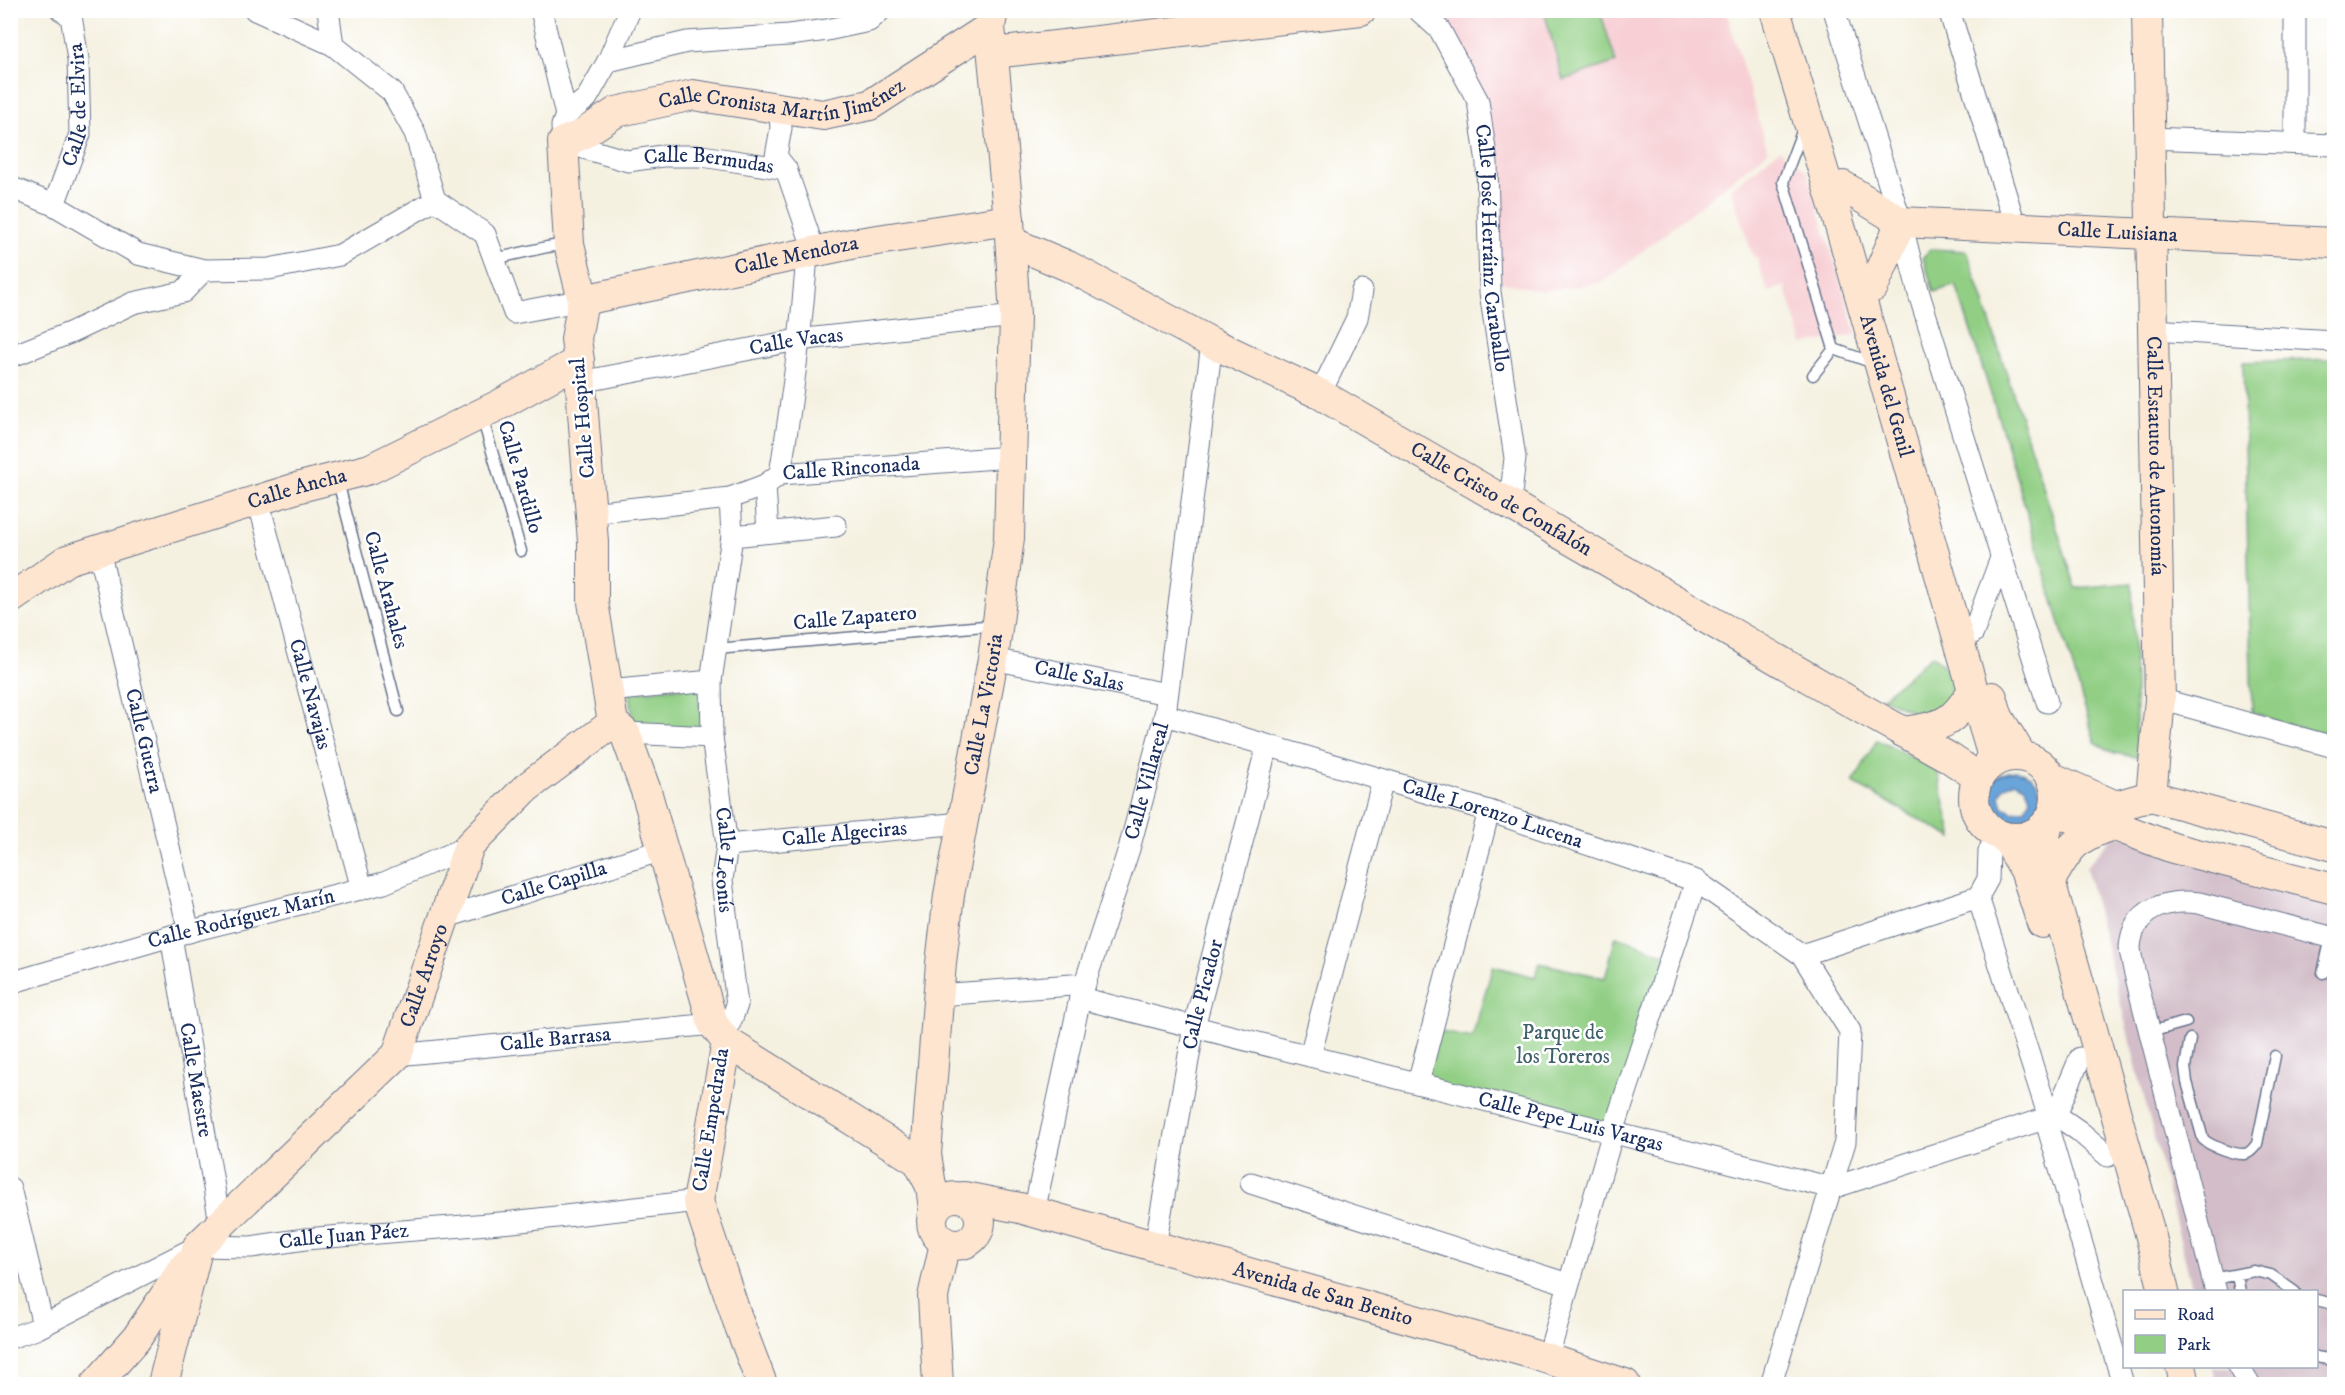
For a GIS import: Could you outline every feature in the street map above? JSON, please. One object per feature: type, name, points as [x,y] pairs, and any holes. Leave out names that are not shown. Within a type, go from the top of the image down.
[{"type":"street","name":"Calle de Elvira","points":[[54,205],[80,134],[78,59],[71,16],[61,10]]},
{"type":"street","points":[[255,10],[333,45],[392,92],[415,133],[435,200],[485,234],[514,313],[583,300]]},
{"type":"street","points":[[328,10],[333,45]]},
{"type":"street","points":[[541,10],[565,128]]},
{"type":"street","points":[[565,128],[587,98],[608,61],[630,10]]},
{"type":"street","points":[[608,61],[687,42],[827,30],[869,21],[881,10]]},
{"type":"street","points":[[993,30],[1361,10]]},
{"type":"street","name":"Calle José Herráinz Caraballo","points":[[1418,10],[1440,30],[1478,100],[1487,163],[1490,292],[1515,458],[1510,503]]},
{"type":"street","name":"Avenida del Genil","points":[[1775,10],[1991,750],[1985,770]]},
{"type":"street","name":"Avenida del Genil","points":[[1790,10],[1998,717],[2021,755]]},
{"type":"street","points":[[1834,10],[1901,222],[1918,294],[2047,702]]},
{"type":"street","points":[[1949,10],[2016,228]]},
{"type":"street","name":"Calle Estatuto de Autonomía","points":[[2146,10],[2160,699],[2151,796]]},
{"type":"street","points":[[2295,10],[2295,144]]},
{"type":"street","name":"Calle Cronista Martín Jiménez","points":[[565,128],[581,135],[616,112],[693,95],[823,115],[870,105],[993,30]]},
{"type":"street","name":"Calle La Victoria","points":[[933,1197],[926,1154],[941,963],[949,895],[999,625],[1010,538],[1010,457],[1015,316],[993,30]]},
{"type":"street","points":[[768,532],[773,479],[791,405],[811,254],[786,170],[776,156],[781,128],[779,107]]},
{"type":"street","name":"Calle Bermudas","points":[[565,128],[628,161],[662,156],[702,156],[786,170]]},
{"type":"street","name":"Calle Hospital","points":[[565,128],[569,244],[583,300],[576,339],[593,542],[593,602],[608,691],[619,728]]},
{"type":"street","points":[[2149,138],[2334,145]]},
{"type":"street","name":"Calle Luisiana","points":[[1843,186],[1901,222],[2334,243]]},
{"type":"street","points":[[10,187],[54,205],[138,254],[204,270],[269,269],[340,255],[435,200]]},
{"type":"street","points":[[1872,287],[1901,222]]},
{"type":"street","name":"Calle Cristo de Confalón","points":[[1010,231],[1068,266],[1212,343],[1320,394],[1903,732],[1948,757],[1985,770]]},
{"type":"street","name":"Calle Mendoza","points":[[583,300],[851,244],[1010,231]]},
{"type":"street","points":[[10,357],[72,332],[133,303],[183,292],[204,270]]},
{"type":"street","points":[[1320,394],[1357,318],[1362,291]]},
{"type":"street","name":"Calle Vacas","points":[[580,372],[798,340],[1015,316]]},
{"type":"street","points":[[2153,330],[2334,341]]},
{"type":"street","name":"Calle Villareal","points":[[1027,1210],[1083,991],[1129,849],[1166,705],[1212,343]]},
{"type":"street","name":"Calle Ancha","points":[[10,598],[67,560],[258,500],[370,469],[481,414],[580,372]]},
{"type":"street","name":"Calle Rinconada","points":[[590,513],[730,498],[773,479],[1010,457]]},
{"type":"street","name":"Calle Leonís","points":[[721,1034],[737,1005],[722,880],[727,845],[712,737],[711,681],[732,536],[730,498]]},
{"type":"street","name":"Calle Navajas","points":[[258,500],[362,889]]},
{"type":"street","points":[[732,536],[836,526]]},
{"type":"street","name":"Calle Guerra","points":[[99,550],[180,934]]},
{"type":"street","points":[[1973,633],[2001,558]]},
{"type":"street","name":"Calle Salas","points":[[993,659],[1166,705]]},
{"type":"street","points":[[608,691],[711,681]]},
{"type":"street","points":[[1903,732],[1949,721],[1960,711],[1973,690]]},
{"type":"street","points":[[2160,699],[2334,747]]},
{"type":"street","name":"Calle Lorenzo Lucena","points":[[1166,705],[1267,746],[1489,811],[1696,882],[1802,955]]},
{"type":"street","points":[[619,728],[712,737]]},
{"type":"street","name":"Calle Arroyo","points":[[96,1384],[136,1339],[198,1246],[397,1055],[469,846],[526,788],[619,728]]},
{"type":"street","name":"Calle Empedrada","points":[[619,728],[646,791],[721,1034],[698,1201],[738,1321],[762,1384]]},
{"type":"street","name":"Calle Picador","points":[[1155,1246],[1194,1027],[1267,746]]},
{"type":"street","points":[[2113,825],[2054,780],[2040,763],[2021,755],[2005,756],[1985,770],[1974,796],[1978,816],[1986,826],[2001,836],[2025,870],[2108,1156],[2143,1290]]},
{"type":"street","points":[[1310,1056],[1383,780]]},
{"type":"street","points":[[2054,780],[2116,806],[2151,796],[2334,846]]},
{"type":"street","points":[[2054,780],[2057,793],[2044,842],[2050,881],[2148,1226],[2164,1290]]},
{"type":"street","points":[[1418,1083],[1489,811]]},
{"type":"street","points":[[2001,836],[2018,839],[2029,836],[2051,818],[2113,825],[2173,848],[2334,889]]},
{"type":"street","name":"Calle Algeciras","points":[[727,845],[962,823]]},
{"type":"street","points":[[2050,881],[2074,843],[2092,832],[2113,825]]},
{"type":"street","points":[[1771,1384],[1845,1142],[1850,1031],[1802,955],[1978,897],[1988,879],[1989,852],[2001,836]]},
{"type":"street","name":"Calle Rodríguez Marín","points":[[10,983],[180,934],[384,883],[469,846]]},
{"type":"street","name":"Calle Capilla","points":[[443,918],[663,850]]},
{"type":"street","points":[[1546,1360],[1613,1132],[1696,882]]},
{"type":"street","points":[[1978,897],[2050,1116],[2123,1384]]},
{"type":"street","points":[[2215,1285],[2134,970],[2130,947],[2134,932],[2142,917],[2160,905],[2179,901],[2199,903],[2333,938]]},
{"type":"street","name":"Calle Maestre","points":[[180,934],[220,1223]]},
{"type":"street","name":"Calle Pepe Luis Vargas","points":[[939,995],[1083,991],[1194,1027],[1832,1188]]},
{"type":"street","points":[[721,1034],[918,1161],[933,1197],[934,1232],[945,1243],[960,1245],[974,1238],[980,1224],[976,1208],[964,1197],[933,1197]]},
{"type":"street","name":"Calle Barrasa","points":[[397,1055],[721,1034]]},
{"type":"street","points":[[1832,1188],[2050,1116],[2080,1058]]},
{"type":"street","points":[[2050,1116],[2079,1131],[2108,1156]]},
{"type":"street","points":[[1251,1183],[1569,1284]]},
{"type":"street","points":[[10,1188],[43,1325]]},
{"type":"street","name":"Avenida de San Benito","points":[[964,1197],[1027,1210],[1155,1246],[1527,1352],[1625,1384]]},
{"type":"street","name":"Calle Juan Páez","points":[[10,1338],[43,1325],[198,1246],[251,1247],[305,1239],[512,1222],[698,1201]]},
{"type":"street","points":[[980,1224],[1027,1210]]},
{"type":"street","points":[[938,1384],[933,1297],[945,1243]]},
{"type":"street","points":[[163,1384],[198,1246]]},
{"type":"street","points":[[2160,1368],[2164,1384]]},
{"type":"street","points":[[2181,1368],[2185,1384]]},
{"type":"street","points":[[2239,1368],[2249,1384]]},
{"type":"lane","points":[[1807,117],[1783,182],[1834,348]]},
{"type":"lane","points":[[494,259],[569,244]]},
{"type":"lane","points":[[1834,348],[1880,365]]},
{"type":"lane","points":[[1813,375],[1834,348]]},
{"type":"lane","name":"Calle Pardillo","points":[[481,414],[521,551]]},
{"type":"lane","name":"Calle Arahales","points":[[337,477],[398,711]]},
{"type":"lane","name":"Calle Zapatero","points":[[716,649],[999,625]]},
{"type":"lane","points":[[2323,973],[2333,938]]},
{"type":"lane","points":[[2150,1032],[2186,1022]]},
{"type":"lane","points":[[2190,1039],[2185,1067],[2203,1138],[2210,1145],[2245,1154],[2257,1144],[2275,1056]]},
{"type":"lane","points":[[2215,1285],[2237,1275],[2254,1271],[2271,1275],[2292,1290]]},
{"type":"lane","points":[[2237,1275],[2240,1290]]},
{"type":"lane","points":[[2318,1300],[2334,1304]]},
{"type":"lane","points":[[2318,1358],[2334,1360]]},
{"type":"shaded area","points":[[1440,11],[1726,11],[1768,151],[1604,282],[1543,291],[1501,282],[1486,101]]},
{"type":"shaded area","points":[[1780,149],[1807,172],[1857,335],[1803,344],[1785,286],[1768,292],[1756,256],[1753,257],[1731,189]]},
{"type":"shaded area","points":[[2115,834],[2334,889],[2334,1384],[2216,1384],[2212,1368],[2318,1368],[2318,1290],[2193,1290],[2086,867]]},
{"type":"green space","points":[[1544,11],[1600,11],[1616,62],[1563,80]]},
{"type":"green space","points":[[1930,249],[1967,251],[2076,588],[2132,583],[2137,757],[2114,753],[2095,742],[2003,432],[1956,285],[1934,292],[1923,258]]},
{"type":"green space","points":[[2334,359],[2334,739],[2252,713],[2243,362]]},
{"type":"green space","points":[[1932,655],[1947,669],[1955,688],[1944,707],[1922,716],[1882,698]]},
{"type":"green space","points":[[699,685],[702,732],[634,730],[630,693]]},
{"type":"green space","points":[[1877,740],[1937,770],[1953,838],[1853,783]]},
{"type":"green space","name":"Parque de los Toreros","points":[[1616,936],[1671,957],[1613,1132],[1418,1083],[1432,1030],[1472,1038],[1493,966],[1535,977],[1539,963],[1605,978]]},
{"type":"water","points":[[2020,772],[2031,777],[2039,786],[2041,796],[2039,805],[2024,822],[2012,823],[1994,808],[1990,796],[1992,785],[2000,776]],"holes":[[[2015,781],[2026,786],[2030,798],[2025,809],[2013,812],[2003,807],[2000,795],[2004,787]]]}]
